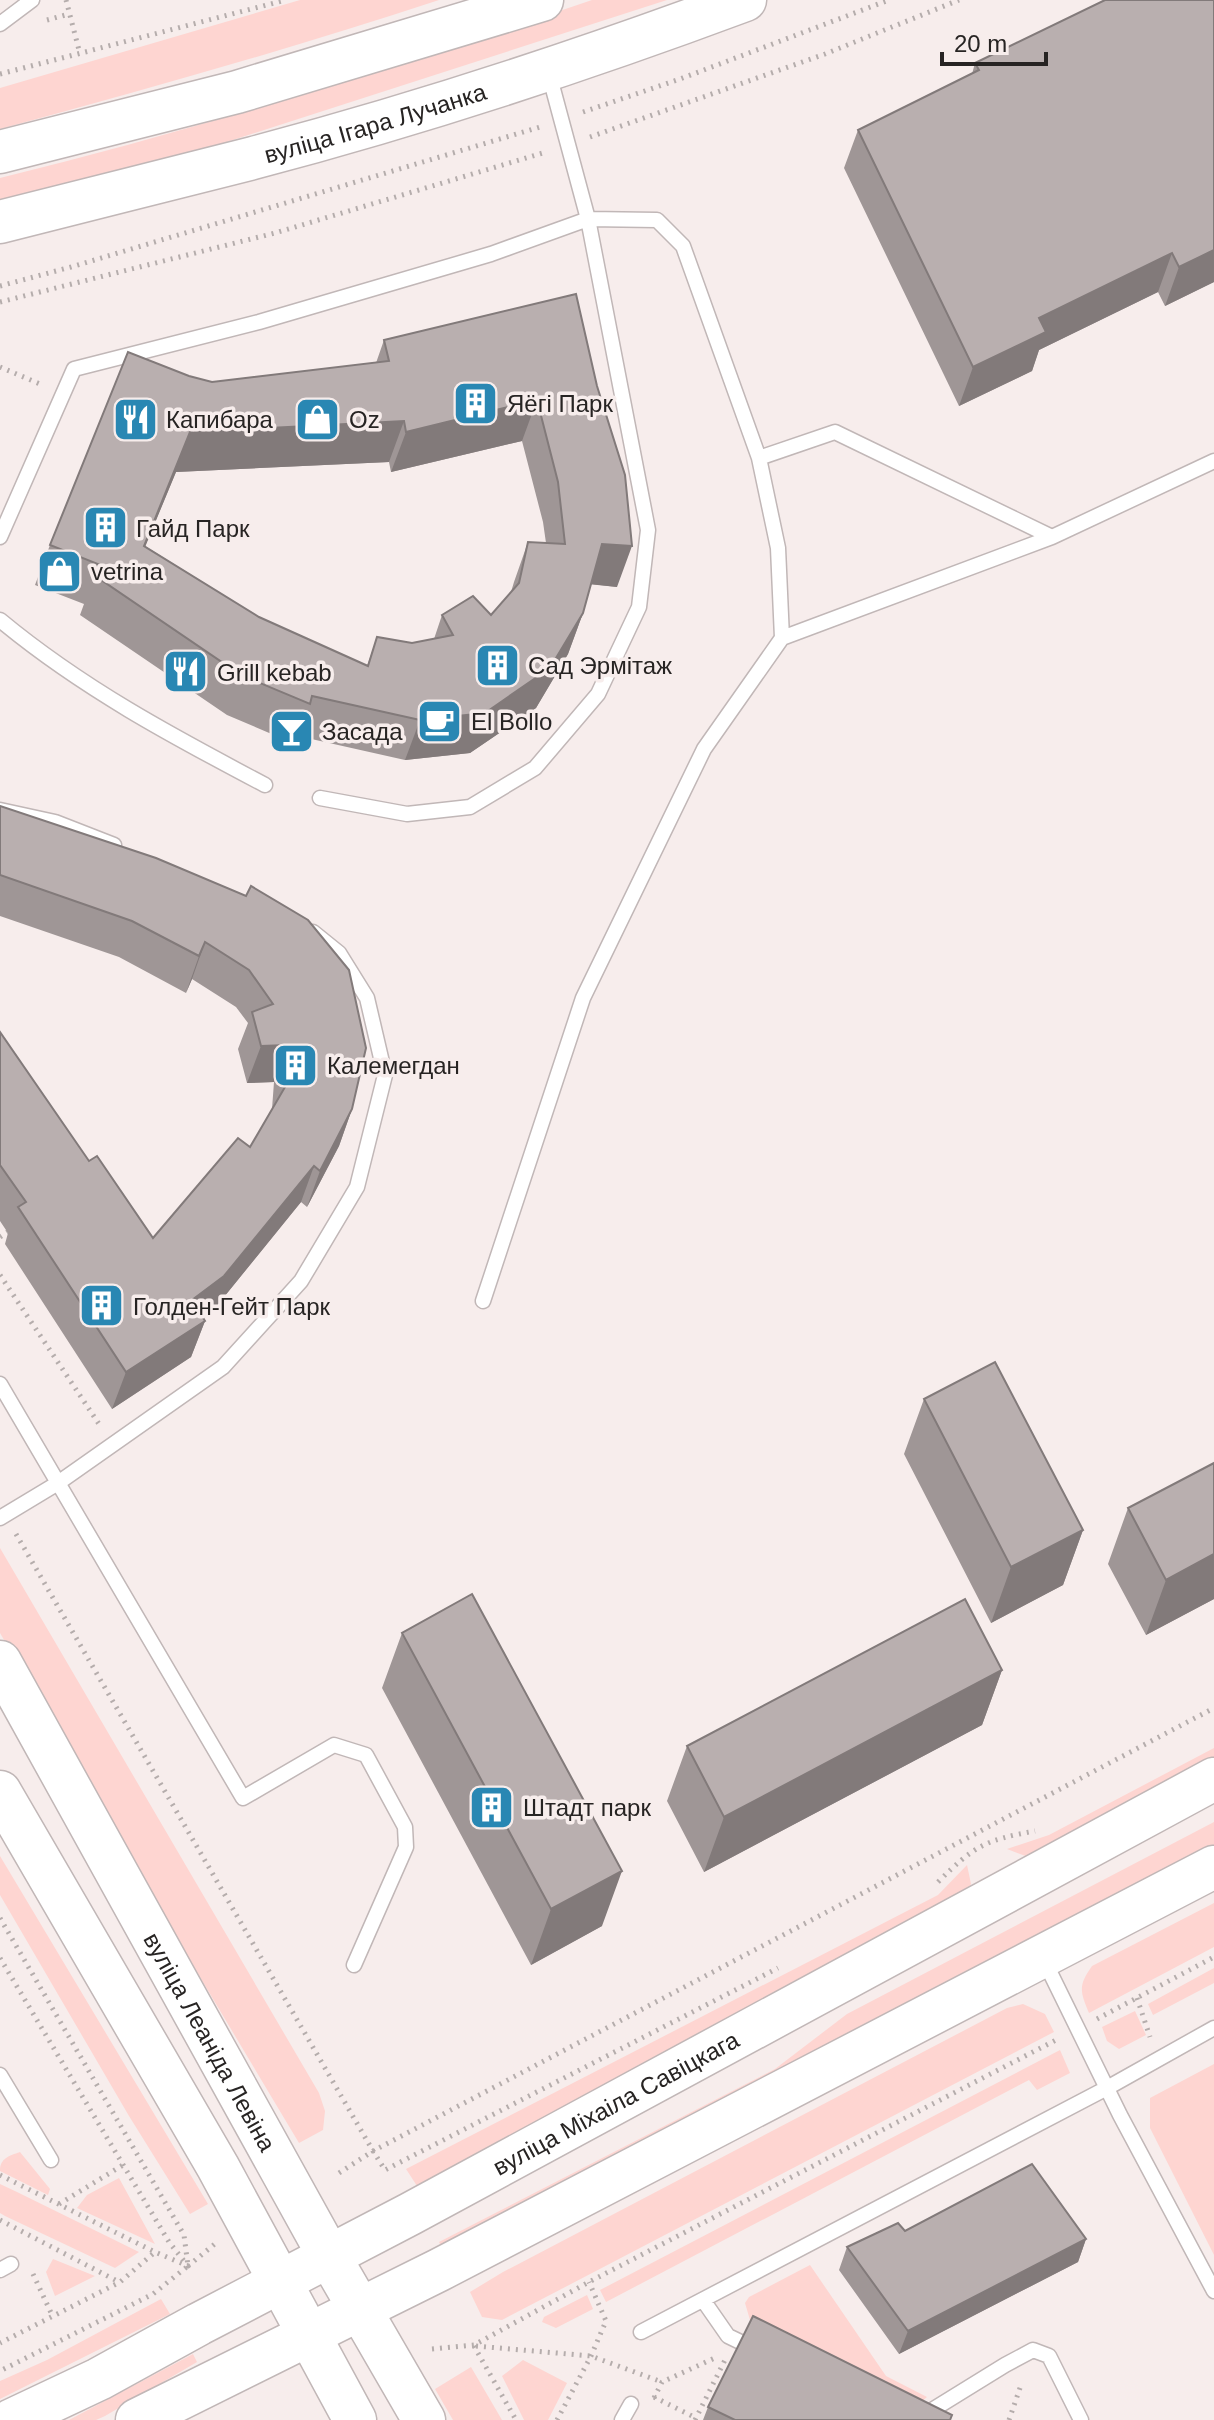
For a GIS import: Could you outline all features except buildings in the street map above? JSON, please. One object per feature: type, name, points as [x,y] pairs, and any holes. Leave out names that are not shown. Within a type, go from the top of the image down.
[{"type":"street","points":[[0,152],[252,88],[541,0]]},
{"type":"street","name":"вуліца Ігара Лучанка","points":[[0,222],[255,157],[548,70],[745,0]]},
{"type":"street","name":"вуліца Леаніда Левіна","points":[[0,1662],[329,2256],[424,2420]]},
{"type":"street","name":"вуліца Міхаіла Савіцкага","points":[[12,2420],[99,2379],[1214,1779]]},
{"type":"street","points":[[0,1792],[212,2156],[355,2420]]},
{"type":"street","points":[[137,2420],[361,2310],[1214,1867]]},
{"type":"lane","points":[[0,24],[27,1]]},
{"type":"lane","points":[[320,798],[407,814],[470,807],[509,784],[535,768],[598,694],[639,607],[648,530],[588,219],[548,70]]},
{"type":"lane","points":[[0,537],[74,369],[259,322],[491,254],[588,219],[657,220],[683,246],[759,458],[778,548],[782,638]]},
{"type":"lane","points":[[759,458],[835,432],[1052,537]]},
{"type":"lane","points":[[483,1301],[583,998],[704,749],[782,638],[1052,537],[1214,461]]},
{"type":"lane","points":[[0,620],[38,652],[153,727],[265,785]]},
{"type":"lane","points":[[0,810],[55,822],[125,849]]},
{"type":"lane","points":[[2,1517],[58,1483],[223,1367],[301,1281],[357,1187],[385,1075],[367,998],[339,953],[296,918]]},
{"type":"lane","points":[[0,1384],[243,1798],[334,1745],[366,1755],[405,1827],[406,1847],[354,1965]]},
{"type":"lane","points":[[1042,1956],[1107,2088],[1214,2291]]},
{"type":"lane","points":[[641,2332],[1107,2088],[1214,2028]]},
{"type":"lane","points":[[0,2075],[51,2160]]},
{"type":"lane","points":[[703,2300],[728,2336],[770,2357]]},
{"type":"lane","points":[[916,2420],[1033,2350],[1049,2356],[1081,2420]]},
{"type":"lane","points":[[622,2420],[631,2404]]},
{"type":"path","points":[[66,0],[80,54]]},
{"type":"path","points":[[0,74],[286,0]]},
{"type":"path","points":[[0,286],[407,168],[560,120],[680,79],[889,0]]},
{"type":"path","points":[[0,302],[275,233],[568,145],[798,64],[959,0]]},
{"type":"path","points":[[0,367],[63,394]]},
{"type":"path","points":[[0,1237],[23,1222]]},
{"type":"path","points":[[0,1275],[113,1445]]},
{"type":"path","points":[[2,1517],[385,2170],[779,1967]]},
{"type":"path","points":[[339,2173],[373,2151],[1214,1708]]},
{"type":"path","points":[[931,1889],[966,1854],[996,1838],[1048,1828]]},
{"type":"path","points":[[0,1918],[184,2235],[188,2266]]},
{"type":"path","points":[[474,2345],[1214,1957]]},
{"type":"path","points":[[0,1958],[169,2242],[188,2266]]},
{"type":"path","points":[[1137,1998],[1151,2042]]},
{"type":"path","points":[[1096,2020],[1101,2033]]},
{"type":"path","points":[[58,2204],[123,2165]]},
{"type":"path","points":[[0,2175],[188,2266]]},
{"type":"path","points":[[0,2220],[120,2282]]},
{"type":"path","points":[[0,2371],[153,2294],[217,2242]]},
{"type":"path","points":[[0,2343],[120,2282],[155,2252]]},
{"type":"path","points":[[557,2420],[606,2321],[589,2282]]},
{"type":"path","points":[[474,2345],[516,2420]]},
{"type":"path","points":[[432,2349],[474,2345],[591,2356],[662,2382],[729,2352],[695,2419],[654,2397]]},
{"type":"shaded area","points":[[300,0],[439,0],[220,68],[0,129],[0,88]]},
{"type":"shaded area","points":[[592,0],[667,0],[205,149],[0,209],[0,178],[298,96]]},
{"type":"shaded area","points":[[0,1548],[319,2093],[325,2111],[323,2130],[299,2143],[0,1633]]},
{"type":"shaded area","points":[[1214,1748],[1214,1768],[1031,1858],[1007,1849],[1049,1835]]},
{"type":"shaded area","points":[[1214,1822],[1214,1849],[443,2250],[439,2242],[775,2069],[847,2014]]},
{"type":"shaded area","points":[[0,1856],[208,2204],[190,2214],[129,2116],[0,1895]]},
{"type":"shaded area","points":[[967,1865],[971,1884],[959,1902],[419,2189],[406,2169],[938,1895]]},
{"type":"shaded area","points":[[1214,1903],[1214,1947],[1089,2013],[1082,1989],[1092,1966]]},
{"type":"shaded area","points":[[1214,1968],[1214,1983],[1153,2015],[1148,2004]]},
{"type":"shaded area","points":[[1023,2004],[1045,2014],[1054,2032],[502,2320],[482,2317],[470,2292],[503,2272],[1007,2008]]},
{"type":"shaded area","points":[[1135,2011],[1146,2035],[1119,2049],[1107,2041],[1102,2027]]},
{"type":"shaded area","points":[[1060,2050],[1070,2073],[1037,2090],[1029,2080],[606,2302],[600,2290]]},
{"type":"shaded area","points":[[1214,2064],[1214,2255],[1150,2128],[1150,2098]]},
{"type":"shaded area","points":[[20,2152],[50,2189],[48,2195],[0,2171],[3,2160]]},
{"type":"shaded area","points":[[119,2178],[155,2244],[77,2208],[87,2195]]},
{"type":"shaded area","points":[[0,2184],[139,2252],[115,2268],[5,2216],[0,2213]]},
{"type":"shaded area","points":[[53,2259],[95,2276],[55,2296],[46,2272]]},
{"type":"shaded area","points":[[810,2265],[886,2376],[927,2397],[916,2407],[750,2320],[745,2303],[749,2297]]},
{"type":"shaded area","points":[[587,2295],[593,2309],[556,2328],[542,2322],[544,2317]]},
{"type":"shaded area","points":[[161,2299],[170,2314],[0,2399],[0,2381],[47,2360]]},
{"type":"shaded area","points":[[193,2354],[197,2362],[105,2416],[96,2420],[69,2420]]},
{"type":"shaded area","points":[[523,2360],[567,2383],[548,2420],[524,2420],[502,2376]]},
{"type":"shaded area","points":[[471,2367],[502,2420],[453,2420],[435,2389]]},
{"type":"place","name":"Яёгі Парк","points":[[476,403]]},
{"type":"place","name":"Капибара","points":[[135,419]]},
{"type":"place","name":"Oz","points":[[318,419]]},
{"type":"place","name":"Гайд Парк","points":[[105,528]]},
{"type":"place","name":"vetrina","points":[[60,571]]},
{"type":"place","name":"Сад Эрмітаж","points":[[497,665]]},
{"type":"place","name":"Grill kebab","points":[[186,672]]},
{"type":"place","name":"El Bollo","points":[[440,721]]},
{"type":"place","name":"Засада","points":[[291,731]]},
{"type":"place","name":"Калемегдан","points":[[296,1065]]},
{"type":"place","name":"Голден-Гейт Парк","points":[[102,1306]]},
{"type":"place","name":"Штадт парк","points":[[492,1807]]}]
